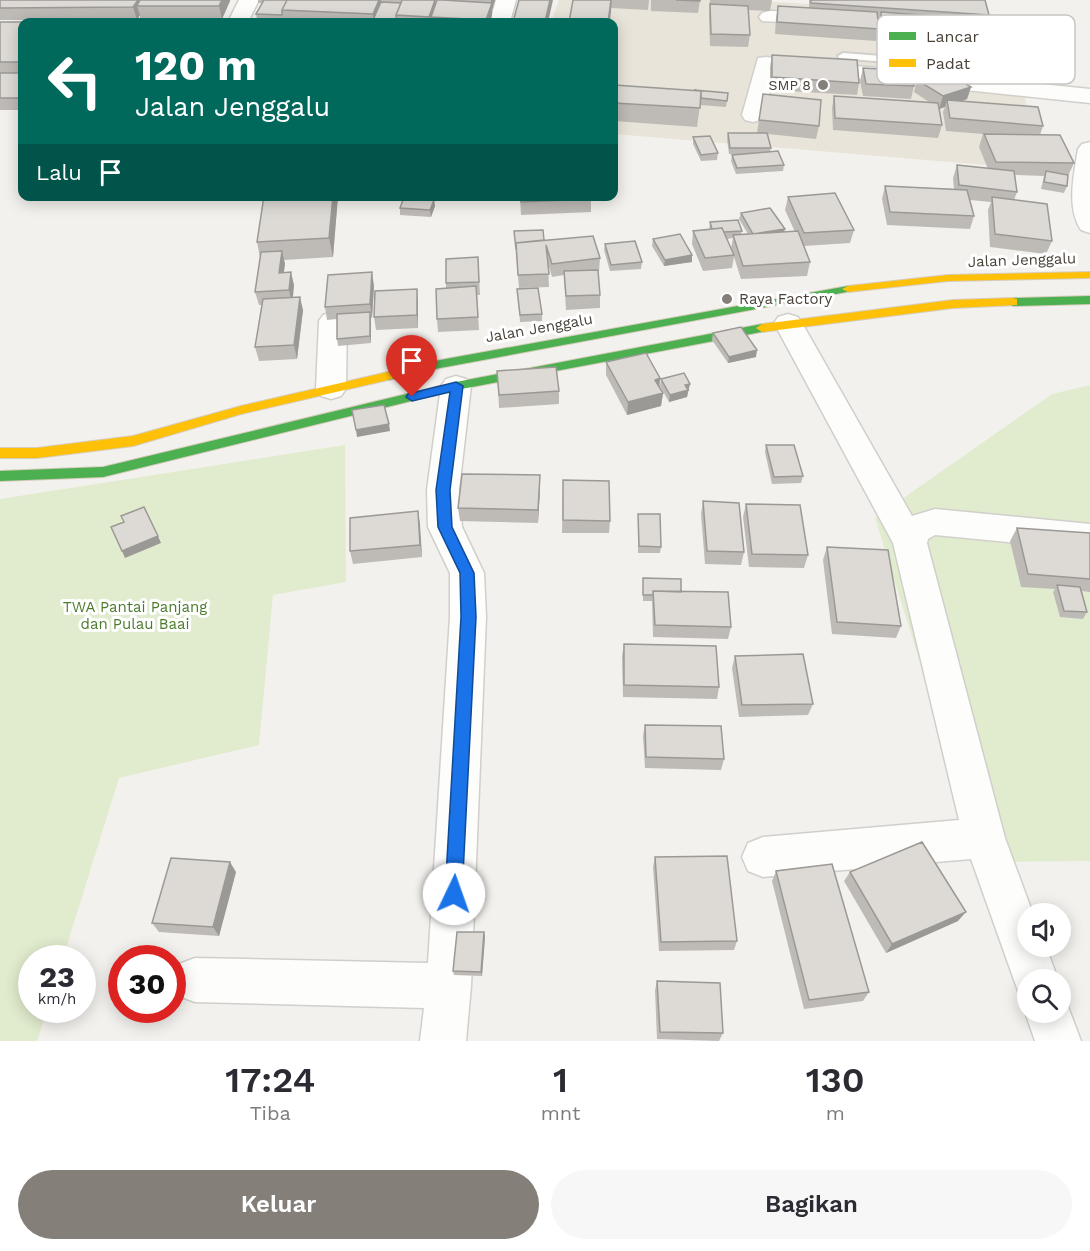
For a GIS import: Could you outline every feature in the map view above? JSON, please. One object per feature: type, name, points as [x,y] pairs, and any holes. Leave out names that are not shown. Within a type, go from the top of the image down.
[{"type":"main road","name":"Jalan Jenggalu","points":[[0,453],[37,453],[133,441],[242,410],[440,364],[831,291],[948,278],[1090,274]]},
{"type":"main road","points":[[0,476],[39,477],[104,472],[456,386],[788,322],[953,304],[1090,300]]},
{"type":"street","points":[[240,18],[249,0]]},
{"type":"street","points":[[501,18],[506,0]]},
{"type":"street","points":[[748,15],[840,20]]},
{"type":"street","points":[[753,115],[766,63],[769,17]]},
{"type":"street","points":[[766,63],[877,64]]},
{"type":"street","points":[[1035,84],[1090,96]]},
{"type":"street","points":[[1089,152],[1084,190],[1090,225]]},
{"type":"street","points":[[331,389],[333,321]]},
{"type":"street","points":[[788,322],[910,543],[984,838],[1032,969]]},
{"type":"street","points":[[443,1041],[449,986],[468,617],[467,573],[445,527],[443,490],[456,386]]},
{"type":"street","points":[[910,543],[912,533],[916,528],[935,522],[1090,537]]},
{"type":"street","points":[[763,857],[984,838]]},
{"type":"street","points":[[195,980],[449,986]]},
{"type":"street","points":[[1052,1023],[1058,1041]]},
{"type":"lane","points":[[843,56],[877,59]]},
{"type":"shaded area","name":"SMP 8","points":[[559,0],[739,0],[1005,15],[877,15],[877,84],[1033,84],[1025,96],[1033,169],[618,134],[618,18],[552,18]]},
{"type":"green space","points":[[1090,385],[1090,861],[982,862],[875,518],[1052,394]]},
{"type":"green space","name":"TWA Pantai Panjang dan Pulau Baai","points":[[345,445],[346,582],[273,595],[259,745],[119,778],[67,945],[18,945],[18,1023],[43,1023],[37,1041],[0,1041],[0,499]]},
{"type":"building","points":[[0,0],[138,0],[133,7],[0,8]]},
{"type":"building","points":[[140,0],[222,0],[219,6],[137,6]]},
{"type":"building","points":[[264,0],[287,0],[282,15],[256,14]]},
{"type":"building","points":[[287,0],[379,0],[373,14],[282,10]]},
{"type":"building","points":[[402,0],[435,0],[429,17],[396,15]]},
{"type":"building","points":[[437,0],[492,3],[487,18],[431,17]]},
{"type":"building","points":[[519,0],[550,0],[546,18],[514,18]]},
{"type":"building","points":[[573,0],[611,0],[609,18],[570,18]]},
{"type":"building","points":[[811,0],[985,0],[989,15],[811,3]]},
{"type":"building","points":[[381,2],[401,3],[396,18],[374,18]]},
{"type":"building","points":[[710,4],[748,6],[750,35],[711,34]]},
{"type":"building","points":[[778,6],[877,12],[877,15],[877,29],[777,22]]},
{"type":"building","points":[[881,12],[921,15],[881,15]]},
{"type":"building","points":[[0,22],[18,22],[18,62],[0,62]]},
{"type":"building","points":[[772,55],[857,60],[859,83],[772,77]]},
{"type":"building","points":[[863,68],[877,69],[877,84],[913,84],[914,86],[866,84]]},
{"type":"building","points":[[0,73],[18,73],[18,98],[0,98]]},
{"type":"building","points":[[924,84],[966,84],[971,87],[943,96]]},
{"type":"building","points":[[618,85],[701,91],[700,108],[618,103]]},
{"type":"building","points":[[694,90],[728,93],[727,101],[701,98],[701,91]]},
{"type":"building","points":[[763,94],[821,100],[819,126],[759,120]]},
{"type":"building","points":[[834,96],[938,103],[942,125],[835,118]]},
{"type":"building","points":[[947,100],[1038,107],[1043,126],[950,118]]},
{"type":"building","points":[[728,133],[767,133],[771,148],[730,148]]},
{"type":"building","points":[[984,134],[1060,135],[1074,163],[996,162]]},
{"type":"building","points":[[710,136],[718,153],[701,155],[693,137]]},
{"type":"building","points":[[778,151],[784,165],[737,168],[732,155]]},
{"type":"building","points":[[957,165],[1014,171],[1017,192],[959,185]]},
{"type":"building","points":[[1046,171],[1068,175],[1067,186],[1044,182]]},
{"type":"building","points":[[885,186],[967,190],[974,216],[890,212]]},
{"type":"building","points":[[835,193],[854,230],[804,233],[788,197]]},
{"type":"building","points":[[992,197],[1047,204],[1052,241],[995,234]]},
{"type":"building","points":[[263,201],[333,201],[329,238],[257,242]]},
{"type":"building","points":[[403,201],[434,201],[430,210],[400,208]]},
{"type":"building","points":[[770,208],[785,229],[753,234],[741,213]]},
{"type":"building","points":[[738,220],[742,231],[724,232],[722,228],[712,229],[710,222]]},
{"type":"building","points":[[722,228],[734,255],[705,258],[693,231]]},
{"type":"building","points":[[543,230],[544,240],[516,243],[516,249],[514,231]]},
{"type":"building","points":[[798,231],[810,262],[743,266],[733,235]]},
{"type":"building","points":[[680,234],[692,255],[665,260],[653,239]]},
{"type":"building","points":[[593,236],[600,258],[552,264],[546,245],[549,274],[518,275],[516,243]]},
{"type":"building","points":[[635,241],[642,262],[611,265],[605,244]]},
{"type":"building","points":[[282,251],[279,273],[291,272],[289,290],[255,292],[261,252]]},
{"type":"building","points":[[478,257],[479,282],[446,283],[446,259]]},
{"type":"building","points":[[598,270],[600,295],[566,296],[564,271]]},
{"type":"building","points":[[372,272],[370,304],[325,307],[328,275]]},
{"type":"building","points":[[476,286],[478,317],[437,319],[436,289]]},
{"type":"building","points":[[538,288],[542,314],[520,315],[517,289]]},
{"type":"building","points":[[417,289],[417,315],[374,317],[375,291]]},
{"type":"building","points":[[300,297],[294,345],[255,347],[263,299]]},
{"type":"building","points":[[370,312],[370,336],[337,339],[337,314]]},
{"type":"building","points":[[741,327],[757,350],[729,357],[713,333]]},
{"type":"building","points":[[646,353],[660,378],[655,380],[663,393],[628,402],[606,362]]},
{"type":"building","points":[[556,367],[559,391],[499,395],[497,371]]},
{"type":"building","points":[[684,373],[690,384],[685,385],[688,390],[670,395],[661,379]]},
{"type":"building","points":[[384,405],[389,424],[356,430],[352,410]]},
{"type":"building","points":[[766,445],[794,445],[803,476],[774,477]]},
{"type":"building","points":[[462,474],[540,475],[538,510],[458,508]]},
{"type":"building","points":[[563,480],[609,481],[610,521],[563,520]]},
{"type":"building","points":[[703,501],[739,503],[744,552],[707,551]]},
{"type":"building","points":[[746,504],[800,505],[808,555],[752,554]]},
{"type":"building","points":[[144,507],[158,536],[122,551],[111,527],[124,522],[121,516]]},
{"type":"building","points":[[418,511],[420,545],[350,551],[350,518]]},
{"type":"building","points":[[638,514],[660,514],[661,547],[639,546]]},
{"type":"building","points":[[1017,528],[1090,533],[1090,579],[1028,574]]},
{"type":"building","points":[[827,547],[888,550],[901,626],[837,622]]},
{"type":"building","points":[[643,578],[681,579],[681,592],[653,591],[653,595],[643,595]]},
{"type":"building","points":[[1057,585],[1080,587],[1087,612],[1064,611]]},
{"type":"building","points":[[653,591],[728,592],[731,627],[655,625]]},
{"type":"building","points":[[624,644],[716,646],[719,687],[624,685]]},
{"type":"building","points":[[803,654],[813,704],[742,705],[735,656]]},
{"type":"building","points":[[645,725],[721,726],[724,759],[646,757]]},
{"type":"building","points":[[922,842],[966,912],[892,944],[850,872]]},
{"type":"building","points":[[727,856],[737,941],[661,942],[655,857]]},
{"type":"building","points":[[171,858],[230,862],[213,927],[152,923]]},
{"type":"building","points":[[832,864],[869,992],[809,1000],[776,871]]},
{"type":"building","points":[[457,932],[484,932],[481,972],[453,971]]},
{"type":"building","points":[[657,981],[720,983],[723,1033],[660,1032]]},
{"type":"traffic: fast","points":[[388,376],[440,364],[848,289]]},
{"type":"traffic: fast","points":[[1013,302],[1090,300]]},
{"type":"traffic: fast","points":[[0,476],[103,472],[456,386],[762,328]]},
{"type":"traffic: slow","points":[[848,289],[948,278],[1090,275]]},
{"type":"traffic: slow","points":[[762,328],[953,304],[1013,302]]},
{"type":"traffic: slow","points":[[0,453],[37,453],[133,441],[241,410],[388,376]]},
{"type":"place","name":"SMP 8","points":[[823,85]]},
{"type":"place","name":"Raya Factory","points":[[727,299]]},
{"type":"route","points":[[412,397],[456,386],[443,490],[445,527],[467,573],[468,617],[454,894]]}]
